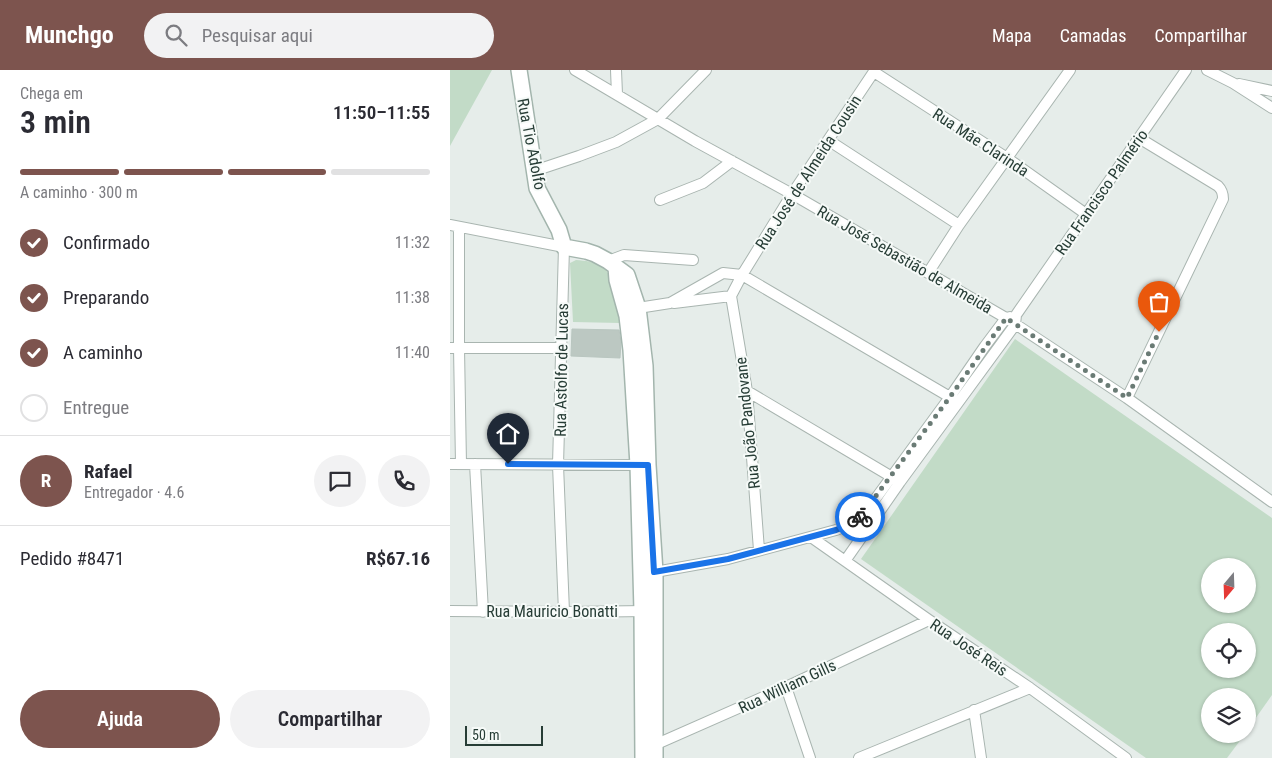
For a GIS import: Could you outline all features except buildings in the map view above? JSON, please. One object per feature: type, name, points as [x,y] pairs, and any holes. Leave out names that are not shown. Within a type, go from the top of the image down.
[{"type":"street","name":"Rua Tio Adolfo","points":[[518,70],[537,188],[559,230],[564,247]]},
{"type":"street","name":"Rua José Sebastião de Almeida","points":[[574,70],[1006,318],[1015,320],[1272,502]]},
{"type":"street","points":[[616,70],[617,94]]},
{"type":"street","points":[[534,171],[616,142],[658,119],[706,70]]},
{"type":"street","points":[[928,273],[959,225],[1070,70]]},
{"type":"street","name":"Rua Francisco Palmério","points":[[954,399],[1015,320],[1186,70]]},
{"type":"street","points":[[1207,70],[1233,82],[1272,108]]},
{"type":"street","name":"Rua Mãe Clarinda","points":[[875,71],[1007,158],[1086,214]]},
{"type":"street","name":"Rua José de Almeida Cousin","points":[[731,296],[792,194],[875,71]]},
{"type":"street","points":[[1233,82],[1272,91]]},
{"type":"street","points":[[1127,398],[1223,199],[1222,190],[1218,186],[1139,138]]},
{"type":"street","points":[[828,140],[959,225]]},
{"type":"street","points":[[660,200],[703,183],[732,161]]},
{"type":"street","points":[[461,464],[454,348],[454,226],[586,251],[595,254],[627,275],[638,308],[644,366],[643,465],[648,611],[649,753]]},
{"type":"street","name":"Rua Astolfo de Lucas","points":[[564,247],[558,465],[564,612]]},
{"type":"street","points":[[612,264],[624,255],[693,260]]},
{"type":"street","points":[[612,264],[627,316],[643,465],[654,572],[648,611]]},
{"type":"street","points":[[670,303],[723,273],[742,275],[954,399]]},
{"type":"street","points":[[638,308],[731,296]]},
{"type":"street","name":"Rua João Pandovane","points":[[731,296],[747,391],[759,550]]},
{"type":"street","points":[[845,560],[866,530],[896,479],[954,399],[1006,318]]},
{"type":"street","points":[[454,348],[562,348]]},
{"type":"street","points":[[747,391],[896,479]]},
{"type":"street","points":[[450,464],[643,465]]},
{"type":"street","points":[[475,464],[483,612]]},
{"type":"street","points":[[654,572],[728,559],[836,530],[856,522],[896,479]]},
{"type":"street","points":[[856,522],[866,530]]},
{"type":"street","name":"Rua José Reis","points":[[811,537],[1030,688],[1126,758]]},
{"type":"street","name":"Rua Mauricio Bonatti","points":[[450,611],[648,611]]},
{"type":"street","name":"Rua William Gills","points":[[649,753],[929,620]]},
{"type":"street","points":[[786,687],[810,758]]},
{"type":"street","points":[[859,758],[1030,688]]},
{"type":"street","points":[[974,710],[981,758]]},
{"type":"green space","points":[[450,70],[492,70],[450,146]]},
{"type":"green space","points":[[576,260],[597,264],[607,272],[615,293],[620,323],[573,322],[570,263]]},
{"type":"green space","points":[[1015,339],[1272,518],[1272,695],[1256,718],[1256,688],[1201,688],[1201,743],[1238,743],[1227,758],[1146,758],[861,559]]},
{"type":"way so far","points":[[860,517],[868,509],[1006,318],[1127,398],[1159,332]]},
{"type":"route","points":[[508,464],[648,465],[654,572],[728,559],[836,530],[856,522],[860,517]]}]
